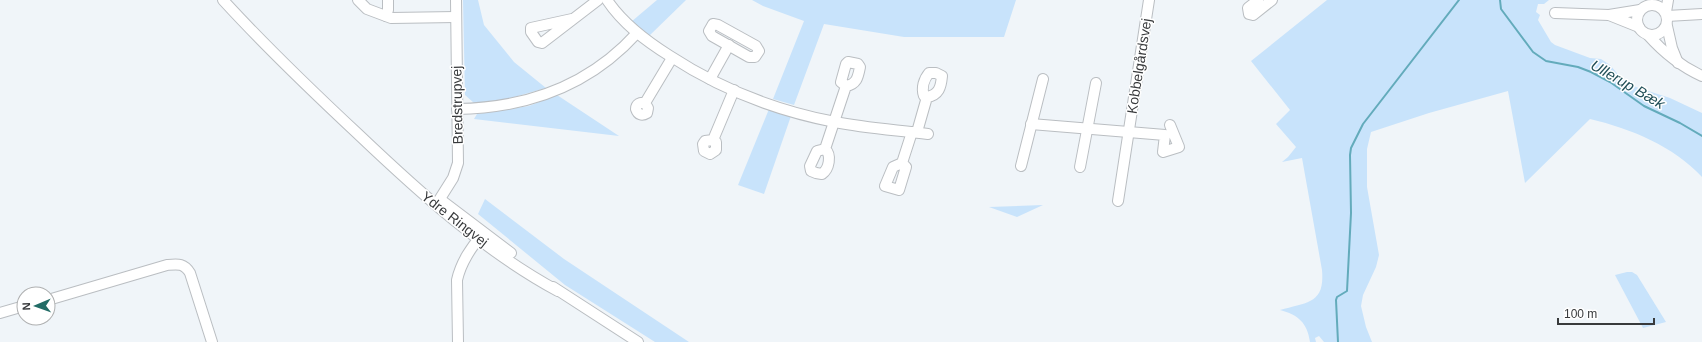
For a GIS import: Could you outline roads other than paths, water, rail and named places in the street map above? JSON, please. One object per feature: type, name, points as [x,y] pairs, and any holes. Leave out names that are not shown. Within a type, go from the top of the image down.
[{"type":"street","name":"Ydre Ringvej","points":[[223,0],[281,61],[360,135],[438,202],[540,281],[638,342]]},
{"type":"street","points":[[358,0],[367,9],[391,18],[456,17]]},
{"type":"street","points":[[386,16],[388,10],[388,0]]},
{"type":"street","name":"Bredstrupvej","points":[[438,202],[453,178],[458,163],[456,0]]},
{"type":"street","points":[[572,19],[598,0]]},
{"type":"street","points":[[607,0],[621,18],[637,34],[672,58],[710,79],[734,90],[773,106],[834,122],[928,134]]},
{"type":"street","name":"Kobbelgårdsvej","points":[[1118,201],[1149,0]]},
{"type":"street","points":[[1258,0],[1248,8],[1249,14],[1253,15],[1272,0]]},
{"type":"street","points":[[1668,0],[1667,18],[1672,48],[1679,64]]},
{"type":"street","points":[[1555,13],[1609,15],[1646,5],[1658,5],[1667,18]]},
{"type":"street","points":[[1639,27],[1637,19],[1646,5]]},
{"type":"street","points":[[1667,18],[1702,14]]},
{"type":"street","points":[[1609,15],[1639,27],[1662,51],[1679,64],[1702,76]]},
{"type":"street","points":[[1648,35],[1659,34],[1667,18]]},
{"type":"street","points":[[457,109],[503,106],[548,94],[588,74],[616,53],[637,34]]},
{"type":"street","points":[[710,79],[729,46]]},
{"type":"street","points":[[645,103],[672,58]]},
{"type":"street","points":[[1021,166],[1043,78]]},
{"type":"street","points":[[1080,167],[1096,83]]},
{"type":"street","points":[[825,149],[846,86]]},
{"type":"street","points":[[713,140],[734,90]]},
{"type":"street","points":[[902,163],[927,97]]},
{"type":"street","name":"Kobbelgårdsvej","points":[[1031,124],[1165,135]]},
{"type":"street","points":[[458,342],[457,284],[459,271],[467,255],[481,236]]},
{"type":"street","points":[[56,298],[167,265],[179,264],[186,268],[190,273],[212,342]]},
{"type":"street","points":[[0,313],[16,308]]},
{"type":"waterway","points":[[1338,342],[1336,300],[1337,297],[1347,291],[1351,213],[1351,148],[1363,124],[1459,0]]},
{"type":"waterway","name":"Ullerup Bæk","points":[[1500,0],[1501,9],[1533,52],[1546,61],[1578,67],[1591,72],[1610,82],[1644,106],[1680,123],[1702,136]]}]
